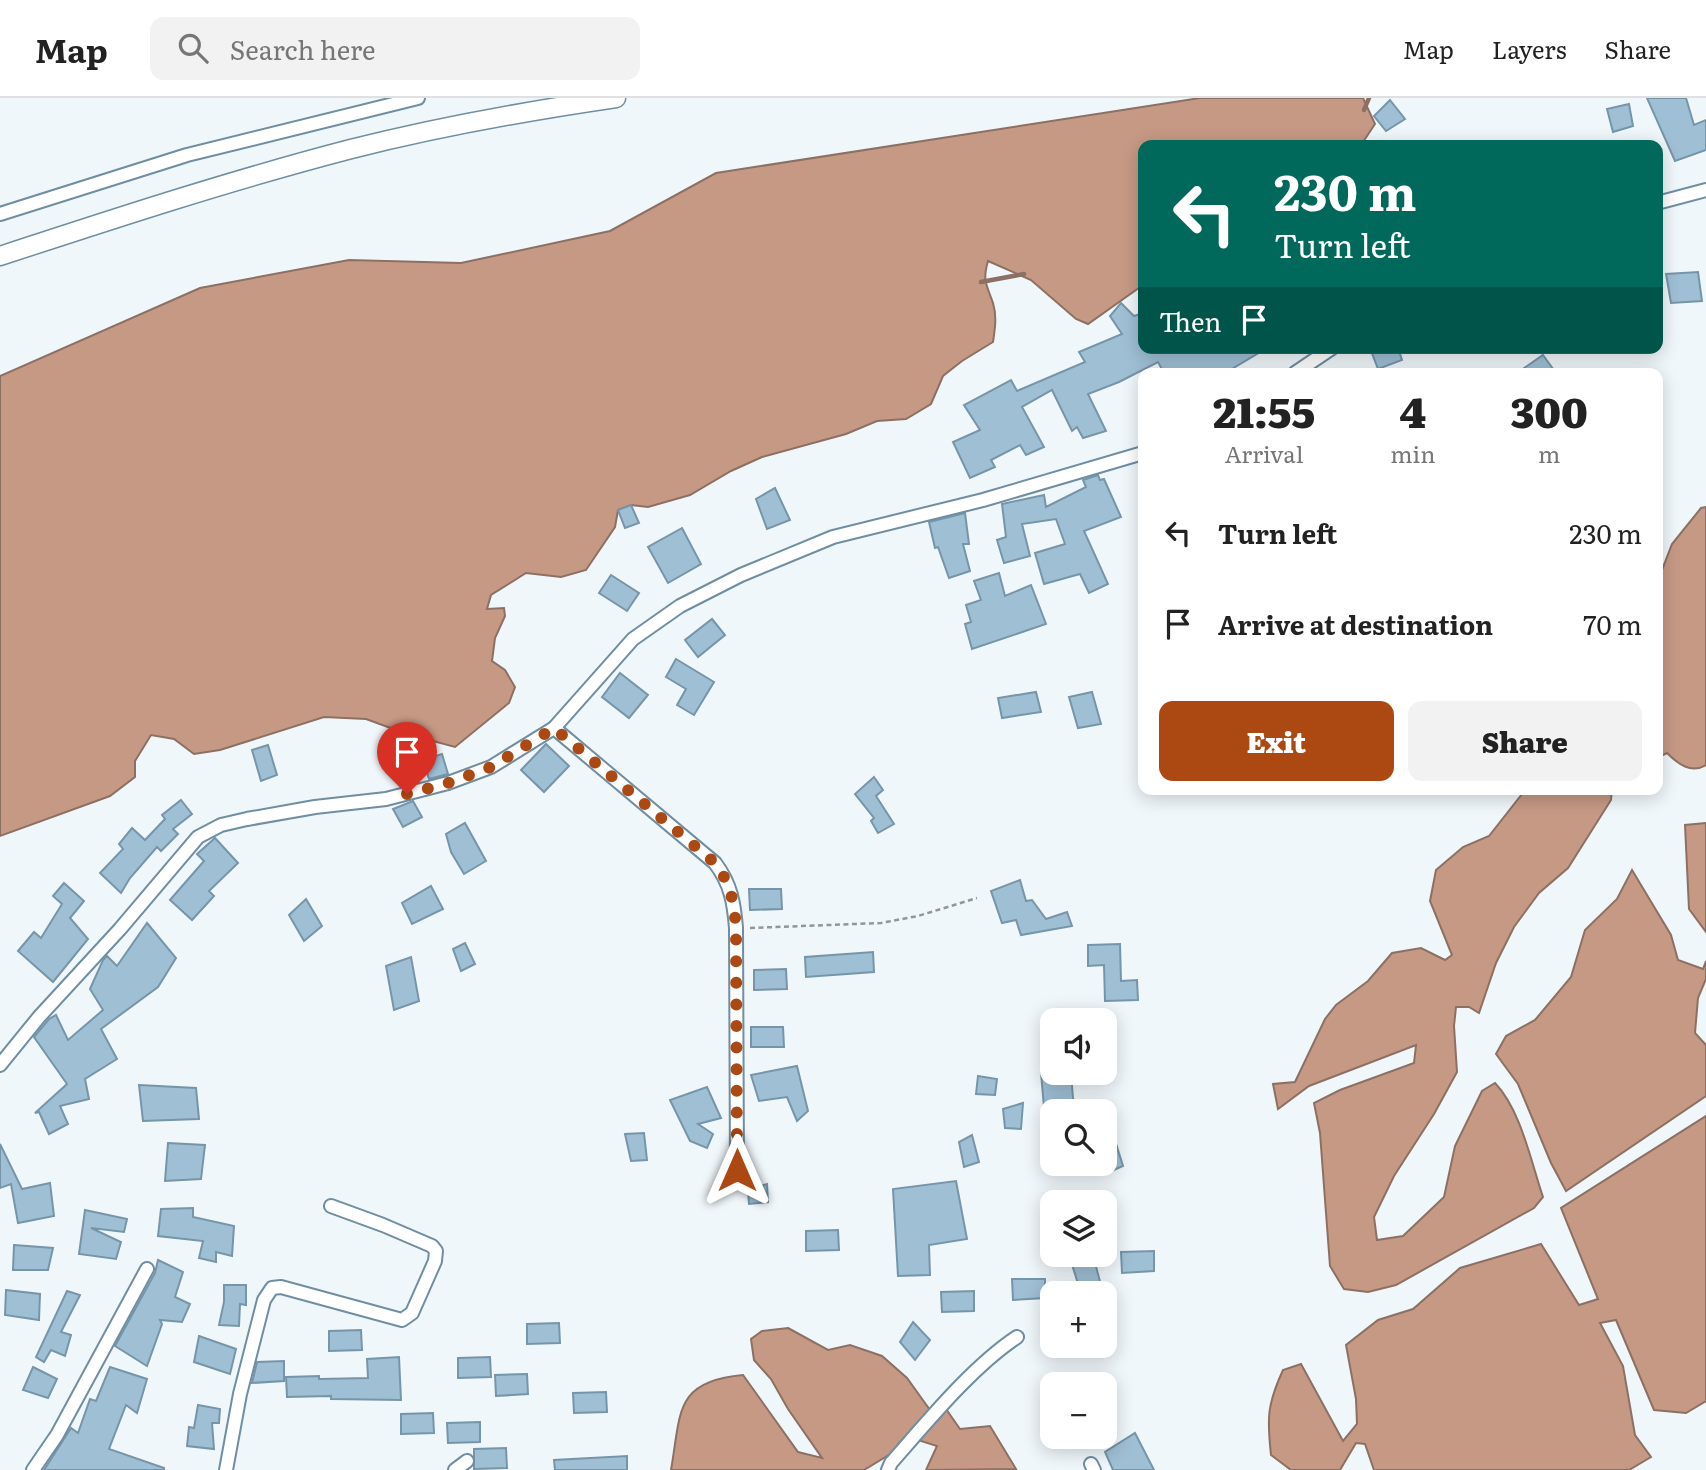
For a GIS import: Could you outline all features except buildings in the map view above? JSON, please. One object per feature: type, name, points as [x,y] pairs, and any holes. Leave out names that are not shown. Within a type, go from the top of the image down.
[{"type":"street","points":[[0,214],[187,155],[418,98]]},
{"type":"street","points":[[0,256],[182,197],[352,149],[510,114],[616,98]]},
{"type":"street","points":[[1663,201],[1706,190]]},
{"type":"street","points":[[1302,368],[1323,354]]},
{"type":"street","points":[[0,1065],[198,836],[221,825],[315,807],[386,799],[448,783],[491,767],[554,728],[634,639],[680,606],[741,575],[833,537],[983,500],[1138,454]]},
{"type":"street","points":[[554,728],[715,863],[727,878],[733,897],[736,928],[737,1170]]},
{"type":"street","points":[[226,1470],[240,1394],[264,1300],[272,1288],[281,1287],[402,1320],[412,1313],[435,1261],[436,1251],[432,1246],[383,1224],[331,1206]]},
{"type":"street","points":[[33,1470],[57,1435],[147,1269]]},
{"type":"street","points":[[888,1470],[891,1462],[996,1351],[1017,1336]]},
{"type":"street","points":[[455,1470],[467,1461]]},
{"type":"path","points":[[736,928],[881,923],[918,916],[976,898]]},
{"type":"shaded area","points":[[1200,98],[1363,98],[1375,124],[1364,140],[1138,140],[1138,289],[1088,324],[1076,319],[1031,280],[988,261],[985,279],[995,318],[993,342],[943,376],[931,404],[906,419],[877,421],[846,434],[762,457],[690,495],[648,507],[631,505],[618,510],[615,527],[586,570],[561,577],[526,573],[491,595],[487,609],[504,608],[505,616],[495,638],[492,661],[505,670],[515,687],[509,703],[455,747],[366,719],[324,717],[220,750],[194,754],[174,739],[151,735],[135,761],[135,777],[110,796],[0,836],[0,376],[200,288],[349,260],[461,263],[610,231],[716,173]]},
{"type":"shaded area","points":[[1706,507],[1706,765],[1690,768],[1680,764],[1667,753],[1663,755],[1663,567],[1672,544],[1701,508]]},
{"type":"shaded area","points":[[1521,795],[1611,795],[1611,800],[1568,868],[1539,893],[1514,927],[1496,963],[1479,1013],[1469,1007],[1456,1007],[1454,1026],[1457,1072],[1394,1176],[1374,1217],[1377,1240],[1403,1236],[1444,1197],[1455,1146],[1482,1091],[1495,1083],[1512,1107],[1543,1197],[1534,1208],[1396,1285],[1368,1292],[1344,1289],[1330,1266],[1320,1133],[1314,1103],[1340,1090],[1414,1063],[1416,1045],[1309,1086],[1278,1109],[1273,1084],[1295,1082],[1325,1019],[1336,1005],[1368,981],[1392,953],[1421,948],[1445,960],[1452,955],[1430,901],[1436,870],[1463,847],[1489,836]]},
{"type":"shaded area","points":[[1706,823],[1706,932],[1689,909],[1685,825]]},
{"type":"shaded area","points":[[1632,870],[1671,935],[1678,960],[1703,969],[1706,961],[1706,979],[1698,998],[1695,1033],[1706,1045],[1706,1096],[1566,1191],[1551,1163],[1518,1084],[1496,1054],[1506,1036],[1535,1020],[1571,977],[1585,930],[1617,899]]},
{"type":"shaded area","points":[[1706,1116],[1706,1401],[1686,1413],[1654,1410],[1616,1320],[1600,1323],[1623,1366],[1635,1435],[1651,1457],[1629,1470],[1374,1470],[1365,1444],[1356,1443],[1340,1470],[1291,1470],[1271,1455],[1269,1412],[1283,1370],[1301,1364],[1343,1441],[1357,1424],[1356,1399],[1346,1345],[1378,1320],[1413,1309],[1460,1268],[1541,1244],[1579,1305],[1598,1299],[1561,1208]]},
{"type":"shaded area","points":[[788,1328],[828,1350],[850,1345],[882,1356],[907,1378],[930,1410],[946,1409],[960,1429],[990,1426],[1016,1469],[926,1470],[937,1446],[915,1439],[864,1470],[671,1470],[680,1416],[685,1403],[704,1384],[743,1375],[798,1452],[822,1458],[771,1379],[754,1360],[751,1339],[762,1331]]},
{"type":"waterway","points":[[1364,110],[1369,98]]},
{"type":"waterway","points":[[981,282],[1024,274]]},
{"type":"route","points":[[407,794],[491,767],[554,728],[715,863],[727,878],[733,897],[736,928],[737,1170]]}]
